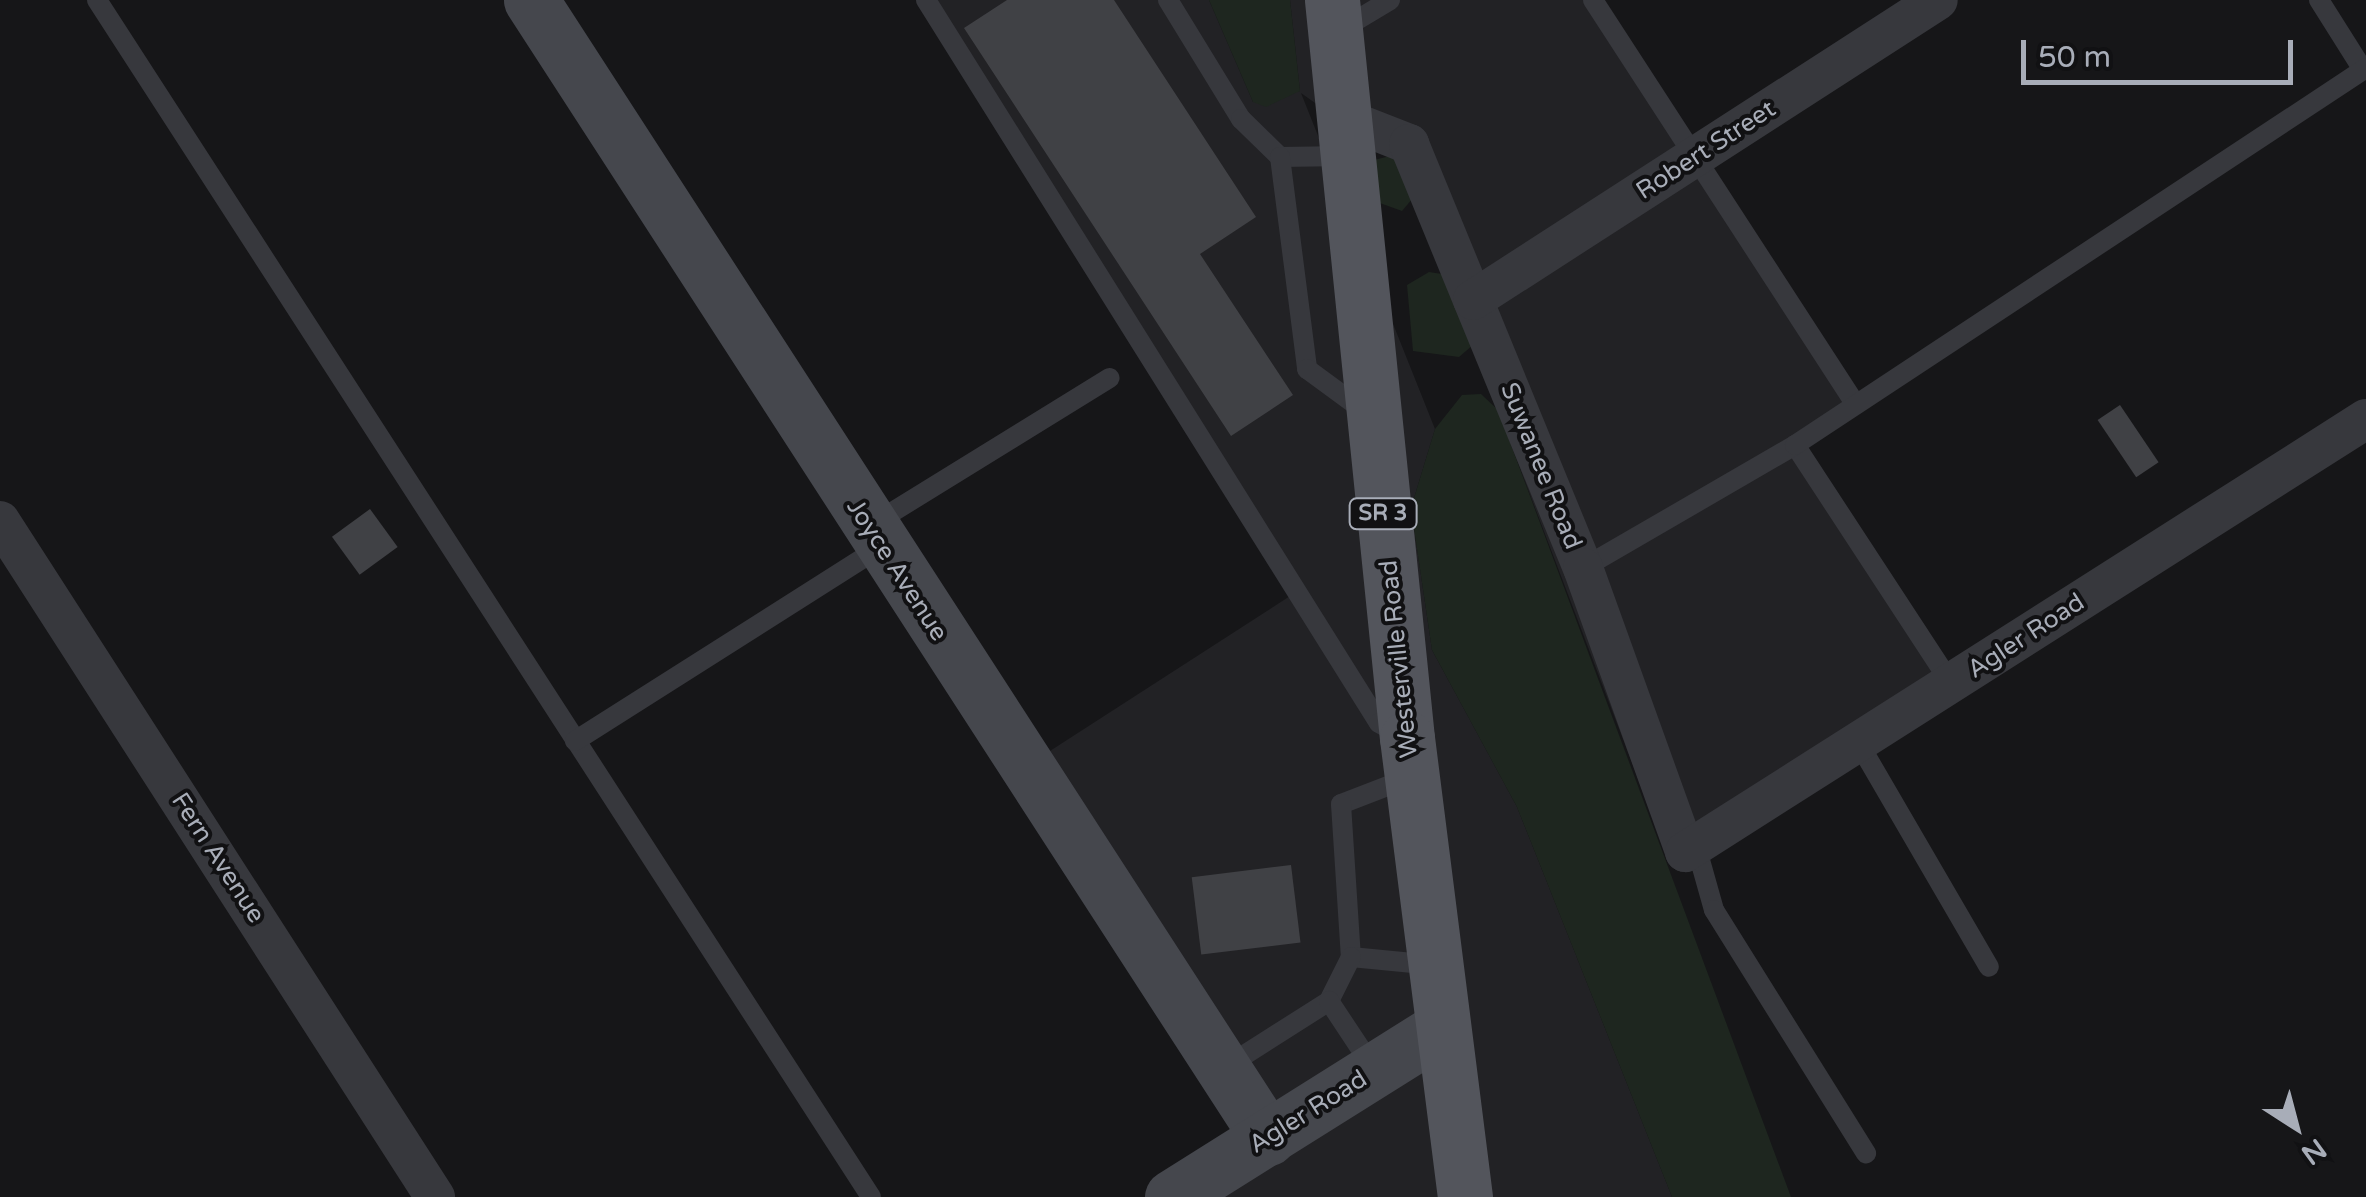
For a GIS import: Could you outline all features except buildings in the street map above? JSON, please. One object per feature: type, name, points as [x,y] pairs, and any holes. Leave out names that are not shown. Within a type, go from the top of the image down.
[{"type":"main road","name":"Westerville Road","points":[[1334,16],[1349,138],[1372,418],[1465,1197]]},
{"type":"street","name":"Joyce Avenue","points":[[531,0],[875,537],[1268,1138]]},
{"type":"street","name":"Robert Street","points":[[1473,300],[1938,0]]},
{"type":"street","name":"Suwanee Road","points":[[1349,138],[1408,144],[1583,568],[1690,849]]},
{"type":"street","name":"Agler Road","points":[[1690,849],[2366,418]]},
{"type":"street","name":"Fern Avenue","points":[[0,521],[435,1197]]},
{"type":"street","name":"Agler Road","points":[[1172,1197],[1443,1028]]},
{"type":"lane","points":[[97,0],[871,1197]]},
{"type":"lane","points":[[926,0],[1379,723],[1410,757],[1341,804],[1351,957],[1328,1001],[1223,1069]]},
{"type":"lane","points":[[1168,0],[1241,119],[1280,157],[1307,369],[1372,418]]},
{"type":"lane","points":[[1334,16],[1390,0]]},
{"type":"lane","points":[[1593,0],[1854,404]]},
{"type":"lane","points":[[1583,568],[1795,444],[2364,69],[2319,0]]},
{"type":"lane","points":[[1280,157],[1349,138]]},
{"type":"lane","points":[[575,741],[1109,378]]},
{"type":"lane","points":[[1795,444],[1951,683]]},
{"type":"lane","points":[[1858,742],[1989,967]]},
{"type":"lane","points":[[1690,849],[1714,910],[1866,1153]]},
{"type":"lane","points":[[1351,957],[1436,965]]},
{"type":"lane","points":[[1328,1001],[1374,1070]]},
{"type":"shaded area","points":[[927,0],[1209,0],[1253,102],[1300,91],[1290,0],[1596,0],[1852,403],[1797,443],[1957,689],[1672,868],[1410,179],[1402,165],[1301,93],[1435,429],[1411,508],[1432,650],[1517,807],[1672,1197],[1152,1197],[1254,1129],[1022,769],[1304,587]]},
{"type":"shaded area","points":[[1209,0],[1290,0],[1300,91],[1266,107],[1253,102]]},
{"type":"shaded area","points":[[1390,156],[1402,165],[1413,198],[1402,211],[1377,202],[1374,160]]},
{"type":"shaded area","points":[[1429,272],[1442,274],[1473,345],[1459,357],[1413,351],[1407,285]]},
{"type":"shaded area","points":[[1481,394],[1498,410],[1791,1197],[1672,1197],[1517,807],[1432,650],[1411,508],[1435,429],[1462,395]]}]
